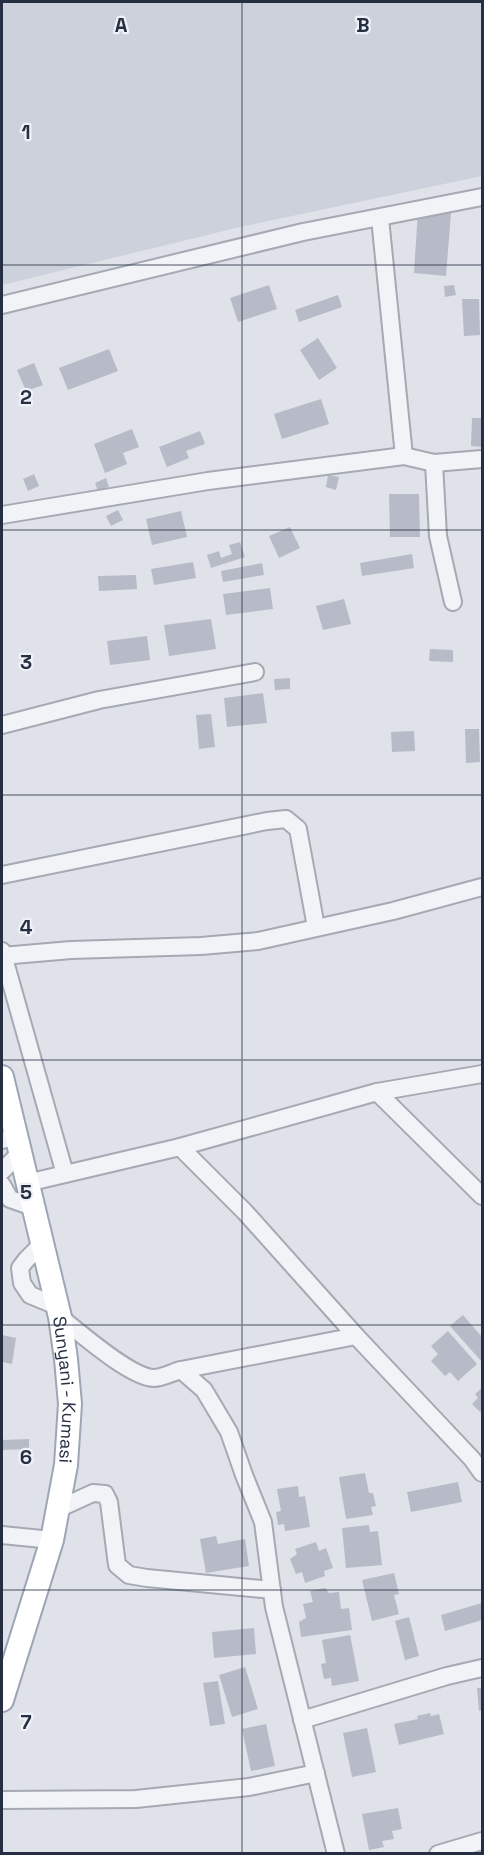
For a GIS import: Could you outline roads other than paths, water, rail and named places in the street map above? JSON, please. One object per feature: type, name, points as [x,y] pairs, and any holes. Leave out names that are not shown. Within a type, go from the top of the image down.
[{"type":"main road","name":"Sunyani - Kumasi","points":[[2,1077],[13,1144],[27,1183],[58,1311],[70,1404],[66,1466],[52,1540],[2,1700]]},
{"type":"street","points":[[2,304],[303,232],[483,197]]},
{"type":"street","points":[[380,218],[404,456]]},
{"type":"street","points":[[2,515],[208,481],[404,456],[434,464],[483,459]]},
{"type":"street","points":[[434,464],[438,536],[453,602]]},
{"type":"street","points":[[2,725],[99,700],[255,672]]},
{"type":"street","points":[[2,875],[286,819],[298,829],[315,927]]},
{"type":"street","points":[[65,1174],[2,954],[201,946],[258,941],[393,911],[483,887]]},
{"type":"street","points":[[27,1183],[180,1147],[377,1092],[483,1074]]},
{"type":"street","points":[[377,1092],[483,1196]]},
{"type":"street","points":[[2,1171],[13,1144]]},
{"type":"street","points":[[180,1147],[245,1212],[483,1473]]},
{"type":"street","points":[[2,1185],[10,1199],[33,1207]]},
{"type":"street","points":[[58,1311],[128,1368],[141,1376],[155,1378],[181,1370],[356,1336]]},
{"type":"street","points":[[181,1370],[204,1390],[229,1432],[263,1522],[274,1607],[336,1854]]},
{"type":"street","points":[[58,1509],[93,1493],[105,1494],[109,1503],[117,1565],[129,1575],[165,1581],[272,1590]]},
{"type":"street","points":[[2,1535],[52,1540]]},
{"type":"street","points":[[302,1720],[447,1676],[483,1668]]},
{"type":"street","points":[[2,1800],[136,1799],[249,1787],[316,1773]]},
{"type":"street","points":[[438,1854],[483,1842]]}]
